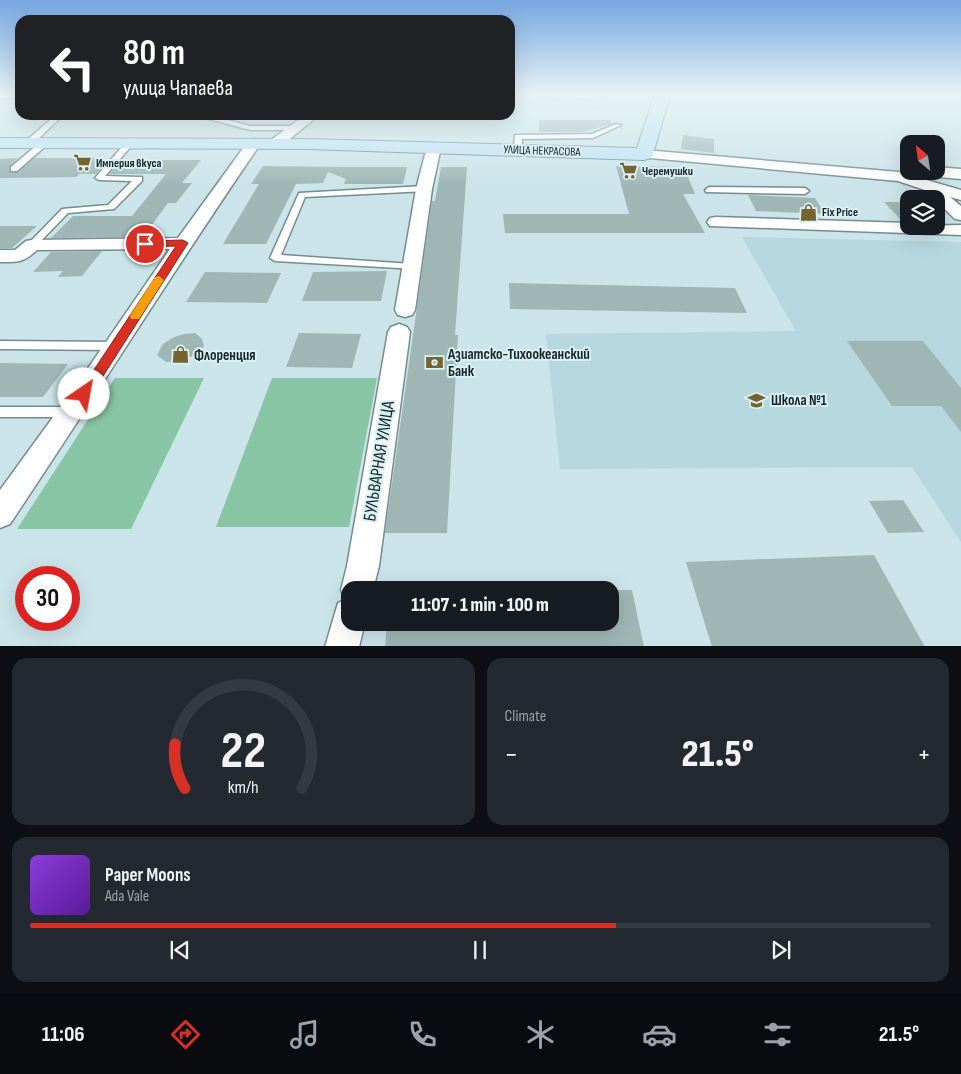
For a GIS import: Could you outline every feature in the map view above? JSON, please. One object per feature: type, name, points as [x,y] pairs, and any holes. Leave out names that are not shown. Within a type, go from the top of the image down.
[{"type":"main road","points":[[644,154],[653,126]]},
{"type":"main road","name":"УЛИЦА НЕКРАСОВА","points":[[0,143],[254,143],[644,154]]},
{"type":"street","points":[[276,144],[298,126]]},
{"type":"street","points":[[0,514],[72,412],[183,243],[254,143]]},
{"type":"street","name":"БУЛЬВАРНАЯ УЛИЦА","points":[[359,581],[424,188],[434,147]]},
{"type":"street","name":"УЛИЦА НЕКРАСОВА","points":[[644,154],[899,177],[931,188],[961,195]]},
{"type":"street","points":[[945,173],[961,174]]},
{"type":"street","points":[[931,188],[961,215]]},
{"type":"street","points":[[716,222],[961,230]]},
{"type":"street","points":[[0,256],[20,256],[32,245],[183,243]]},
{"type":"street","points":[[342,646],[346,631]]},
{"type":"lane","points":[[14,169],[51,126]]},
{"type":"lane","points":[[243,126],[250,128],[295,128]]},
{"type":"lane","points":[[518,150],[518,137],[593,136],[615,126]]},
{"type":"lane","points":[[32,245],[65,211],[111,207],[138,179],[99,178],[130,143]]},
{"type":"lane","points":[[412,267],[275,258],[302,195],[424,188]]},
{"type":"lane","points":[[709,190],[805,191]]},
{"type":"lane","points":[[0,345],[116,346]]},
{"type":"lane","points":[[0,412],[72,412]]},
{"type":"shaded area","name":"Школа №1","points":[[742,237],[961,242],[961,542],[912,467],[560,469],[546,334],[796,331]]},
{"type":"green space","points":[[115,378],[204,378],[131,529],[17,529]]},
{"type":"green space","points":[[272,378],[377,378],[349,527],[216,527]]},
{"type":"building","points":[[539,126],[603,126],[583,132],[539,132]]},
{"type":"building","points":[[683,135],[714,139],[714,153],[681,149]]},
{"type":"building","points":[[18,158],[10,166],[10,172],[18,172],[34,158],[96,158],[94,160],[108,160],[96,174],[79,174],[76,177],[0,178],[0,159]]},
{"type":"building","points":[[122,160],[201,160],[182,183],[192,183],[176,203],[168,203],[143,237],[51,238],[73,216],[132,216],[166,174],[109,174]]},
{"type":"building","points":[[263,166],[407,167],[403,184],[344,184],[346,179],[328,172],[323,183],[296,184],[266,244],[223,244],[259,184],[251,184]]},
{"type":"building","points":[[616,166],[684,167],[695,194],[683,194],[705,233],[505,233],[503,214],[629,214]]},
{"type":"building","points":[[441,167],[467,167],[455,335],[458,335],[447,533],[385,533],[432,201],[435,201]]},
{"type":"building","points":[[748,195],[815,198],[825,214],[756,211]]},
{"type":"building","points":[[884,202],[900,202],[900,219]]},
{"type":"building","points":[[0,226],[37,226],[12,248],[0,248]]},
{"type":"building","points":[[102,251],[82,276],[58,277],[63,271],[33,272],[51,252]]},
{"type":"building","points":[[387,271],[381,301],[302,301],[313,272]]},
{"type":"building","points":[[205,272],[281,273],[267,303],[186,302]]},
{"type":"building","points":[[509,283],[735,288],[747,313],[510,309]]},
{"type":"building","points":[[195,333],[202,339],[204,346],[197,353],[183,361],[166,362],[157,355],[163,344],[174,337]]},
{"type":"building","points":[[299,333],[361,334],[352,368],[286,367]]},
{"type":"building","points":[[847,341],[923,341],[961,388],[961,432],[941,406],[892,406]]},
{"type":"building","points":[[0,363],[68,364],[43,397],[0,397]]},
{"type":"building","points":[[903,500],[924,532],[888,533],[869,501]]},
{"type":"building","points":[[874,555],[924,646],[712,646],[686,562]]},
{"type":"building","points":[[619,590],[632,590],[644,646],[385,646],[386,631],[619,631]]},
{"type":"slow traffic","points":[[135,316],[159,280]]},
{"type":"place","name":"Империя вкуса","points":[[82,163]]},
{"type":"place","name":"Черемушки","points":[[628,171]]},
{"type":"place","name":"Fix Price","points":[[808,212]]},
{"type":"place","name":"Флоренция","points":[[180,355]]},
{"type":"place","name":"Азиатско-Тихоокеанский Банк","points":[[434,363]]},
{"type":"place","name":"Школа №1","points":[[757,400]]},
{"type":"route","points":[[84,394],[183,243],[145,244]]}]
